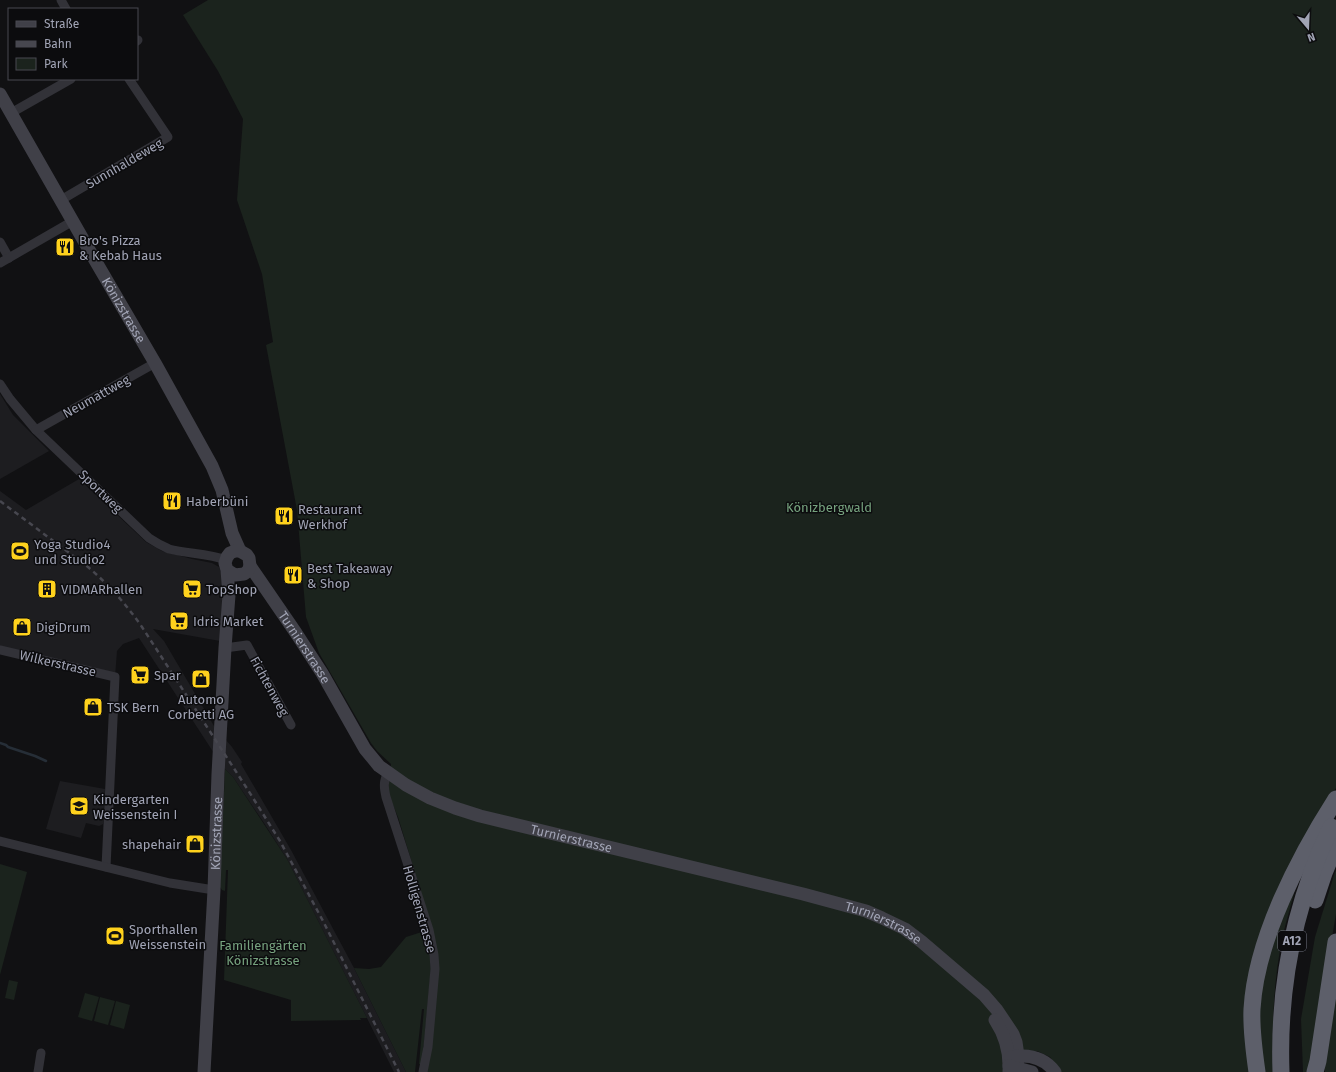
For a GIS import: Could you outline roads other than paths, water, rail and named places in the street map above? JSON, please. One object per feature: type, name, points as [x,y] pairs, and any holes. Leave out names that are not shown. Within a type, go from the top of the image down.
[{"type":"highway","points":[[1257,1072],[1252,1020],[1254,991],[1261,958],[1276,915],[1294,875],[1316,832],[1336,799]]},
{"type":"highway","name":"A12","points":[[1281,1072],[1280,1051],[1282,1006],[1292,939],[1313,868],[1336,816]]},
{"type":"highway","name":"A12","points":[[1293,1072],[1293,1013],[1304,940],[1316,896],[1336,844]]},
{"type":"highway","points":[[1317,1068],[1336,942]]},
{"type":"main road","name":"Könizstrasse","points":[[0,94],[155,363],[215,473],[222,490],[232,533],[236,564],[229,595],[225,648],[204,1072]]},
{"type":"main road","name":"Turnierstrasse","points":[[236,564],[259,578],[322,673],[365,750],[379,766],[406,785],[430,798],[480,816],[803,894],[866,911],[905,929],[938,954],[984,995],[997,1010],[1013,1034],[1016,1042],[1013,1065]]},
{"type":"main road","points":[[1013,1065],[1033,1056],[1051,1066],[1055,1072]]},
{"type":"main road","points":[[1013,1065],[1032,1072]]},
{"type":"street","points":[[11,113],[68,80]]},
{"type":"street","name":"Sunnhaldeweg","points":[[60,200],[168,137],[131,80]]},
{"type":"street","points":[[0,263],[73,222]]},
{"type":"street","points":[[0,242],[9,258]]},
{"type":"street","name":"Neumattweg","points":[[36,430],[155,363]]},
{"type":"street","name":"Sportweg","points":[[0,384],[36,430],[149,538],[171,549],[217,557],[236,564]]},
{"type":"street","name":"Fichtenweg","points":[[225,648],[248,645],[291,725]]},
{"type":"street","name":"Wilkerstrasse","points":[[0,650],[115,677],[106,867]]},
{"type":"street","name":"Holligenstrasse","points":[[388,773],[384,786],[386,797],[426,918],[432,940],[434,955],[435,969],[428,1047],[423,1072]]},
{"type":"street","points":[[0,841],[170,883],[214,890]]},
{"type":"street","points":[[38,1072],[41,1053]]},
{"type":"waterway","points":[[0,743],[46,761]]},
{"type":"railway","points":[[0,501],[96,574],[117,595],[142,627],[280,841],[323,921],[399,1072]]},
{"type":"place","name":"Bro's Pizza & Kebab Haus","points":[[65,247]]},
{"type":"place","name":"Haberbüni","points":[[172,501]]},
{"type":"place","name":"Restaurant Werkhof","points":[[284,516]]},
{"type":"place","name":"Yoga Studio4 und Studio2","points":[[20,551]]},
{"type":"place","name":"Best Takeaway & Shop","points":[[293,575]]},
{"type":"place","name":"VIDMARhallen","points":[[47,589]]},
{"type":"place","name":"TopShop","points":[[192,589]]},
{"type":"place","name":"Idris Market","points":[[179,621]]},
{"type":"place","name":"DigiDrum","points":[[22,627]]},
{"type":"place","name":"Spar","points":[[140,675]]},
{"type":"place","name":"Automo Corbetti AG","points":[[201,679]]},
{"type":"place","name":"TSK Bern","points":[[93,707]]},
{"type":"place","name":"Kindergarten Weissenstein I","points":[[79,806]]},
{"type":"place","name":"shapehair","points":[[195,844]]},
{"type":"place","name":"Sporthallen Weissenstein","points":[[115,936]]},
{"type":"park label","name":"Könizbergwald","points":[[829,507]]},
{"type":"park label","name":"Familiengärten Könizstrasse","points":[[263,952]]}]
